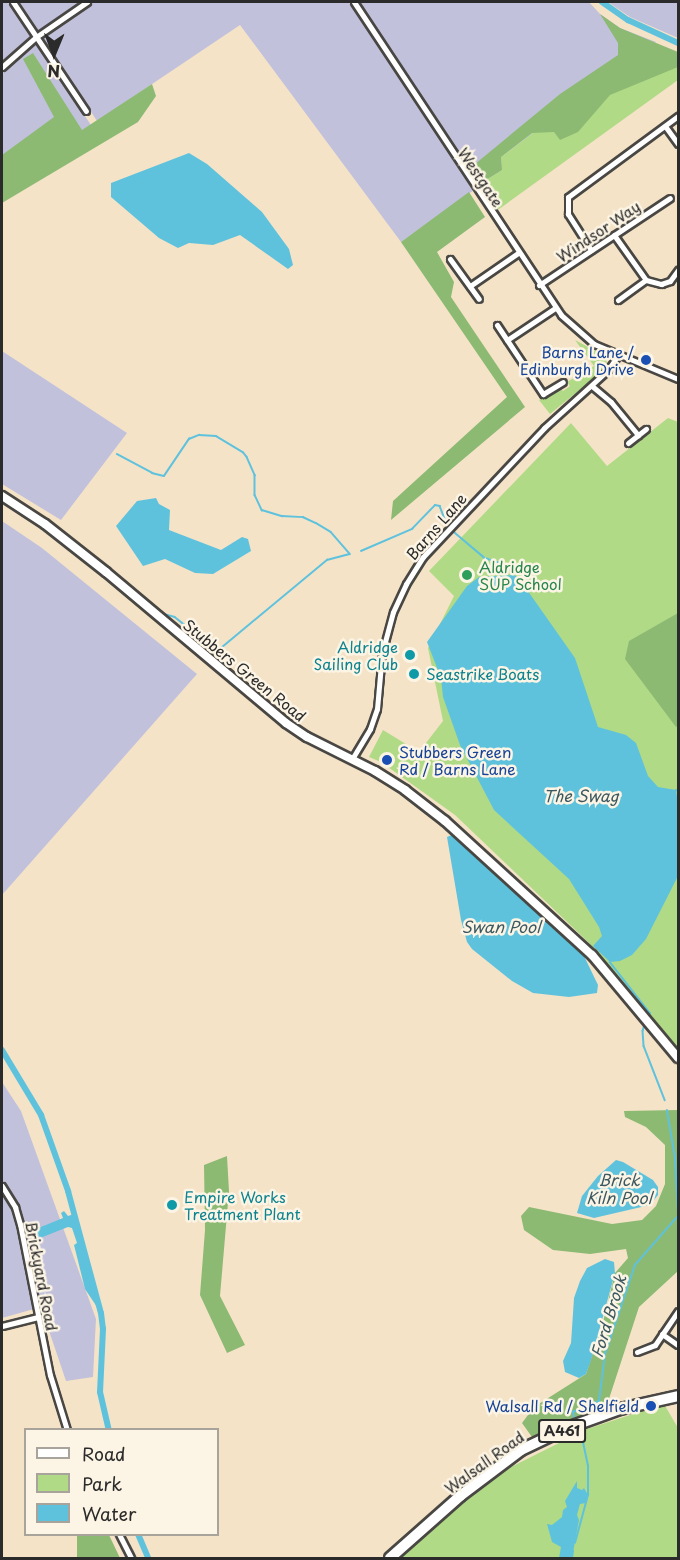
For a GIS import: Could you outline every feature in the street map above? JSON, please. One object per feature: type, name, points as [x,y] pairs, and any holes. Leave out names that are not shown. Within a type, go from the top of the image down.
[{"type":"highway","name":"Walsall Road","points":[[390,1558],[460,1496],[521,1450],[567,1428],[620,1409],[678,1396]]},
{"type":"street","points":[[13,2],[86,111]]},
{"type":"street","points":[[2,67],[36,37],[87,2]]},
{"type":"street","name":"Westgate","points":[[354,2],[555,308],[578,333],[618,355]]},
{"type":"street","points":[[591,250],[568,214],[568,197],[678,116]]},
{"type":"street","points":[[665,126],[678,144]]},
{"type":"street","name":"Windsor Way","points":[[539,285],[670,198]]},
{"type":"street","points":[[614,234],[646,280],[661,284],[670,281],[678,270]]},
{"type":"street","points":[[470,286],[518,253]]},
{"type":"street","points":[[450,259],[479,299]]},
{"type":"street","points":[[619,300],[646,280]]},
{"type":"street","points":[[507,340],[555,308]]},
{"type":"street","points":[[497,325],[543,394],[563,381]]},
{"type":"street","points":[[618,355],[678,379]]},
{"type":"street","name":"Barns Lane","points":[[352,759],[374,720],[386,639],[399,598],[413,571],[445,531],[544,428],[608,370],[618,355]]},
{"type":"street","points":[[592,386],[611,402],[638,435]]},
{"type":"street","points":[[628,443],[646,429]]},
{"type":"street","name":"Stubbers Green Road","points":[[2,496],[45,524],[106,572],[286,723],[417,798],[496,867],[597,961],[678,1058]]},
{"type":"street","name":"Brickyard Road","points":[[2,1186],[15,1207],[20,1224],[50,1375],[66,1428]]},
{"type":"street","points":[[637,1352],[655,1345],[678,1311]]},
{"type":"street","points":[[2,1326],[37,1317]]},
{"type":"street","points":[[662,1334],[678,1345]]},
{"type":"street","points":[[120,1536],[131,1558]]},
{"type":"shaded area","points":[[2,2],[8,2],[91,125],[2,182]]},
{"type":"shaded area","points":[[19,2],[589,2],[600,14],[620,28],[656,42],[501,157],[502,170],[401,242],[240,25],[97,121]]},
{"type":"shaded area","points":[[608,2],[678,2],[678,38],[630,17]]},
{"type":"shaded area","points":[[2,351],[127,433],[61,520],[2,484]]},
{"type":"shaded area","points":[[2,521],[42,548],[197,674],[2,895]]},
{"type":"shaded area","points":[[2,1082],[21,1111],[96,1319],[93,1377],[66,1381],[41,1307],[2,1318]]},
{"type":"green space","points":[[600,14],[620,28],[678,52],[678,67],[610,95],[578,132],[560,140],[554,132],[532,133],[501,157],[502,170],[479,184],[469,169],[560,94],[618,55],[618,43]]},
{"type":"green space","points":[[678,52],[678,80],[495,212],[479,184],[502,170],[501,157],[570,105]]},
{"type":"green space","points":[[33,53],[82,130],[152,84],[156,96],[138,122],[2,203],[2,155],[54,117],[23,59]]},
{"type":"green space","points":[[469,192],[485,217],[437,252],[454,282],[451,297],[525,407],[391,520],[393,501],[507,397],[401,242]]},
{"type":"green space","points":[[575,340],[601,354],[607,362],[604,370],[550,414],[539,400],[559,387],[563,391],[570,386],[567,382],[594,366]]},
{"type":"green space","points":[[668,418],[678,422],[678,1050],[647,1016],[587,941],[455,815],[381,762],[369,757],[383,730],[419,752],[443,721],[428,648],[454,596],[429,571],[571,423],[607,466]]},
{"type":"green space","points":[[678,613],[678,726],[676,727],[625,659],[629,641]]},
{"type":"green space","points":[[678,1110],[678,1271],[639,1307],[606,1408],[532,1437],[522,1423],[534,1407],[586,1374],[603,1322],[615,1273],[628,1258],[626,1249],[590,1254],[553,1250],[524,1230],[521,1216],[529,1207],[612,1224],[642,1220],[656,1206],[665,1184],[665,1145],[646,1127],[625,1117],[624,1111]]},
{"type":"green space","points":[[227,1156],[229,1191],[220,1296],[245,1345],[227,1353],[200,1295],[205,1230],[204,1165]]},
{"type":"green space","points":[[664,1404],[678,1428],[678,1558],[400,1558],[464,1500],[511,1467],[587,1429]]},
{"type":"green space","points":[[77,1536],[109,1536],[120,1558],[77,1558]]},
{"type":"water","points":[[189,153],[207,164],[262,212],[289,249],[293,265],[288,269],[240,235],[213,245],[189,243],[178,248],[159,238],[111,197],[111,183]]},
{"type":"water","points":[[156,498],[159,504],[170,510],[169,530],[221,550],[242,537],[248,539],[251,551],[213,574],[195,573],[165,559],[143,566],[116,526],[137,501]]},
{"type":"water","name":"The Swag","points":[[513,575],[518,577],[575,658],[598,727],[626,735],[636,743],[648,776],[658,787],[676,790],[678,876],[646,939],[632,955],[620,961],[610,962],[593,946],[602,936],[599,927],[569,879],[494,810],[460,745],[443,697],[441,678],[427,642],[467,586],[479,577]]},
{"type":"water","name":"Swan Pool","points":[[454,834],[587,953],[584,956],[598,985],[597,993],[569,997],[533,993],[512,981],[472,949],[467,942],[461,920],[447,837]]},
{"type":"water","name":"Brick Kiln Pool","points":[[616,1160],[653,1180],[658,1187],[658,1195],[650,1205],[594,1218],[577,1213],[582,1196],[598,1176]]},
{"type":"water","points":[[64,1211],[68,1216],[74,1214],[101,1313],[85,1289],[72,1228],[68,1227],[35,1240],[31,1231],[63,1218],[61,1213]]},
{"type":"water","points":[[605,1259],[614,1262],[615,1273],[591,1360],[586,1374],[579,1378],[565,1372],[563,1361],[571,1343],[574,1298],[587,1268]]},
{"type":"water","points":[[577,1481],[577,1488],[582,1490],[584,1488],[588,1495],[586,1503],[580,1504],[577,1515],[579,1520],[572,1558],[559,1558],[561,1547],[552,1542],[547,1524],[552,1525],[562,1517],[563,1510],[567,1507],[565,1501]]},
{"type":"waterway","points":[[602,2],[628,20],[678,43]]},
{"type":"waterway","points":[[117,454],[152,473],[164,476],[189,439],[199,435],[216,436],[243,452],[247,457],[255,475],[255,495],[262,510],[282,516],[303,517],[316,523],[331,532],[350,554]]},
{"type":"waterway","points":[[361,551],[412,529],[435,505],[440,506],[445,519]]},
{"type":"waterway","points":[[453,531],[485,558],[509,566],[513,575]]},
{"type":"waterway","points":[[164,614],[175,617],[214,648],[221,648],[327,560],[349,554]]},
{"type":"waterway","points":[[333,755],[380,779]]},
{"type":"waterway","points":[[393,787],[438,822]]},
{"type":"waterway","points":[[446,829],[452,834]]},
{"type":"waterway","points":[[610,962],[650,1013],[650,1018]]},
{"type":"waterway","name":"Ford Brook","points":[[645,1025],[644,1046],[665,1100]]},
{"type":"waterway","points":[[2,1050],[41,1115],[68,1191],[101,1313],[103,1329],[100,1392],[109,1428]]},
{"type":"waterway","name":"Ford Brook","points":[[574,1418],[573,1412],[599,1401],[605,1354],[635,1265],[678,1216],[675,1158],[667,1111]]},
{"type":"waterway","points":[[575,1543],[588,1495],[588,1466],[581,1432]]},
{"type":"waterway","points":[[139,1536],[148,1558]]},
{"type":"waterway","points":[[572,1558],[573,1551]]},
{"type":"place","name":"Barns Lane / Edinburgh Drive","points":[[646,360]]},
{"type":"place","name":"Aldridge SUP School","points":[[467,575]]},
{"type":"place","name":"Aldridge Sailing Club","points":[[410,655]]},
{"type":"place","name":"Seastrike Boats","points":[[414,674]]},
{"type":"place","name":"Stubbers Green Rd / Barns Lane","points":[[387,760]]},
{"type":"place","name":"Empire Works Treatment Plant","points":[[172,1205]]},
{"type":"place","name":"Walsall Rd / Shelfield","points":[[651,1406]]}]
